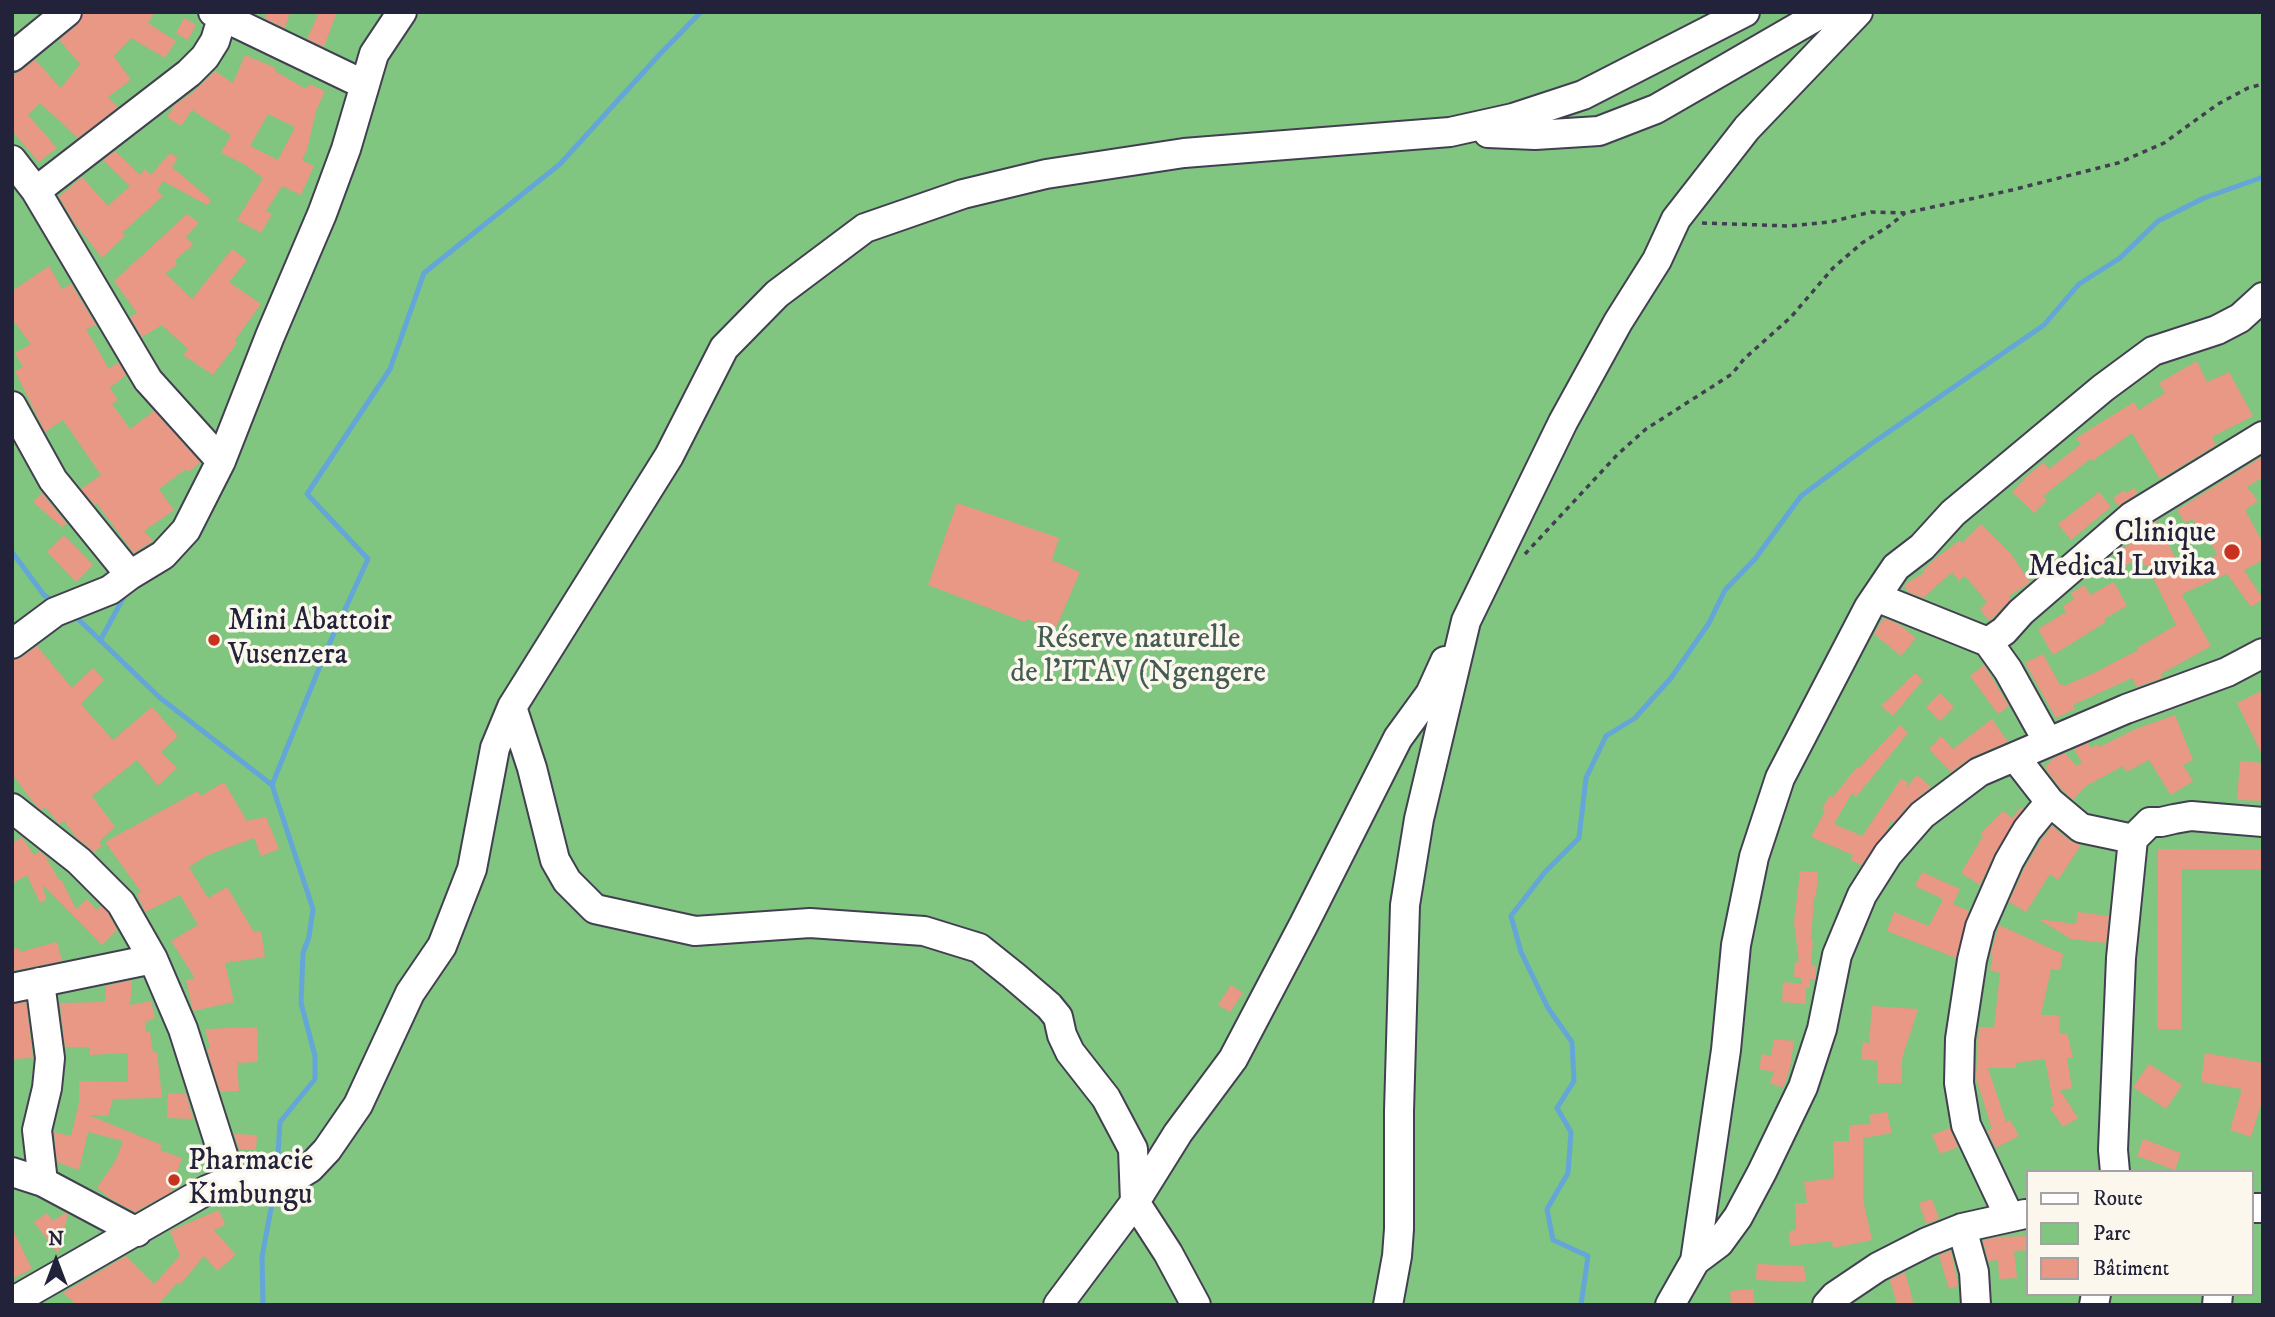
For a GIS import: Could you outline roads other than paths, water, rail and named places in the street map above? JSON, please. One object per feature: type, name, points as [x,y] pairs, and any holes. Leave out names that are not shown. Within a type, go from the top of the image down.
[{"type":"street","points":[[12,57],[67,12]]},
{"type":"street","points":[[12,644],[66,608],[120,583],[163,555],[186,530],[221,461],[322,214],[346,149],[374,54],[402,12]]},
{"type":"street","points":[[1450,132],[1513,118],[1583,95],[1745,12]]},
{"type":"street","points":[[12,1301],[207,1190],[231,1180],[280,1180],[310,1168],[327,1150],[358,1105],[411,993],[442,946],[472,869],[495,748],[512,707],[669,456],[724,348],[777,295],[865,228],[963,194],[1046,174],[1184,153],[1450,132],[1535,135],[1599,131],[1656,109],[1824,12]]},
{"type":"street","points":[[1059,1305],[1135,1202],[1178,1133],[1233,1059],[1398,738],[1430,694],[1452,643],[1466,621],[1563,422],[1618,322],[1657,260],[1676,219],[1747,128],[1858,12]]},
{"type":"street","points":[[36,191],[189,73],[205,57],[215,41],[220,14],[365,85]]},
{"type":"street","points":[[12,160],[36,191],[148,380],[221,461]]},
{"type":"street","points":[[1670,1305],[1695,1261],[1726,1050],[1736,945],[1754,858],[1780,778],[1876,597],[1896,567],[1922,547],[1953,513],[2103,388],[2153,351],[2217,330],[2240,318],[2263,297]]},
{"type":"street","points":[[12,406],[53,480],[120,583]]},
{"type":"street","points":[[1989,642],[2131,517],[2263,436]]},
{"type":"street","points":[[1876,597],[1989,642],[2008,670],[2048,742]]},
{"type":"street","points":[[1388,1305],[1399,1229],[1399,1111],[1405,905],[1419,819],[1466,621]]},
{"type":"street","points":[[1695,1261],[1719,1243],[1738,1217],[1803,1087],[1822,1029],[1837,955],[1868,885],[1888,854],[1922,815],[1979,772],[2227,672],[2263,653]]},
{"type":"street","points":[[512,707],[532,768],[555,860],[568,881],[596,908],[695,931],[810,923],[924,930],[979,948],[1032,991],[1058,1017],[1070,1052],[1107,1098],[1133,1149],[1135,1202],[1168,1252],[1196,1305]]},
{"type":"street","points":[[2015,757],[2050,802],[2081,828],[2133,839]]},
{"type":"street","points":[[1834,1302],[1878,1267],[1927,1242],[1962,1228],[2019,1215],[1966,1125],[1959,1083],[1961,1039],[1972,960],[1980,928],[2009,861],[2027,830],[2050,802]]},
{"type":"street","points":[[12,808],[79,861],[121,903],[153,959],[183,1029],[231,1180]]},
{"type":"street","points":[[2115,1170],[2113,1150],[2121,958],[2133,839],[2150,822],[2191,816],[2263,822]]},
{"type":"street","points":[[12,988],[153,959]]},
{"type":"street","points":[[40,982],[50,1058],[47,1088],[37,1130],[43,1182]]},
{"type":"street","points":[[12,1171],[43,1182],[137,1232]]},
{"type":"street","points":[[1962,1228],[1974,1272],[1976,1305]]},
{"type":"waterway","points":[[272,785],[326,651],[368,559],[307,494],[390,369],[424,273],[560,164],[701,12]]},
{"type":"waterway","points":[[1581,1305],[1588,1256],[1553,1240],[1547,1209],[1568,1173],[1571,1132],[1557,1108],[1574,1081],[1572,1042],[1548,1008],[1521,952],[1511,916],[1545,872],[1579,838],[1586,778],[1606,736],[1635,718],[1671,678],[1709,623],[1725,590],[1755,559],[1801,496],[1871,444],[2044,325],[2079,284],[2120,258],[2158,221],[2204,198],[2263,177]]},
{"type":"waterway","points":[[12,552],[44,595],[54,602]]},
{"type":"waterway","points":[[100,641],[127,591]]},
{"type":"waterway","points":[[74,615],[159,697],[272,785],[313,909],[309,937],[303,953],[301,1003],[315,1056],[315,1079],[280,1122],[277,1170]]},
{"type":"waterway","points":[[263,1305],[262,1257],[275,1187]]},
{"type":"place","name":"Clinique Medical Luvika","points":[[2232,552]]},
{"type":"place","name":"Mini Abattoir Vusenzera","points":[[214,640]]},
{"type":"place","name":"Pharmacie Kimbungu","points":[[174,1180]]},
{"type":"park label","name":"Réserve naturelle de l'ITAV (Ngengere","points":[[1138,658]]}]
